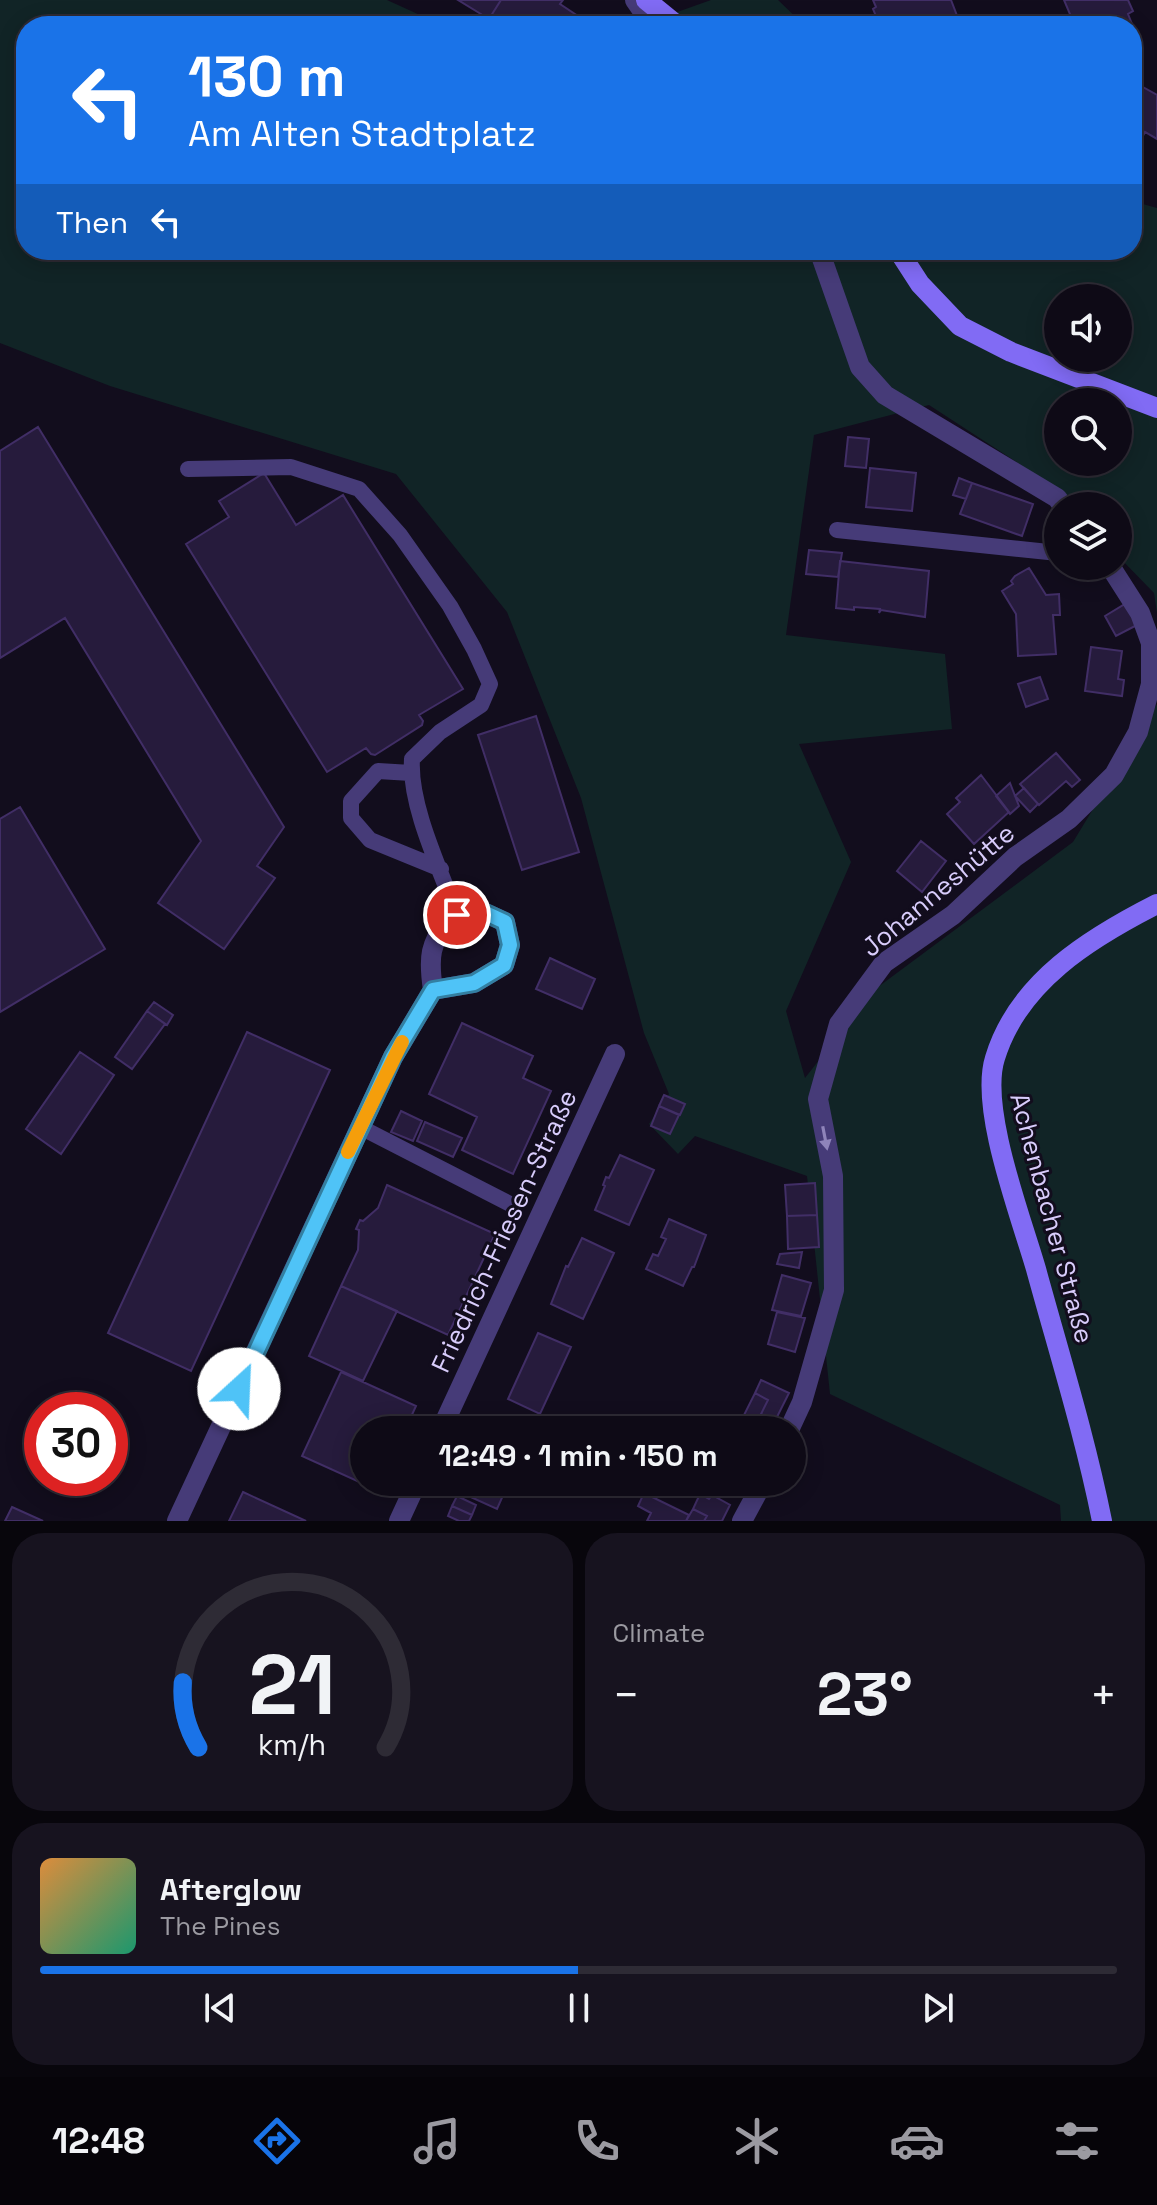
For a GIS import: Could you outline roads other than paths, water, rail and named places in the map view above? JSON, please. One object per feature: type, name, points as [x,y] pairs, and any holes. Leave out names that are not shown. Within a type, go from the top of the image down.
[{"type":"main road","points":[[646,0],[666,16]]},
{"type":"main road","points":[[904,260],[920,284],[960,326],[1011,352],[1157,408]]},
{"type":"main road","name":"Achenbacher Straße","points":[[1102,1521],[1069,1387],[996,1129],[991,1082],[1002,1039],[1016,1012],[1038,986],[1090,942],[1157,904]]},
{"type":"street","points":[[823,260],[860,367],[885,395],[1047,492]]},
{"type":"street","name":"Johanneshütte","points":[[796,1416],[834,1290],[833,1176],[818,1099],[839,1024],[884,963],[953,915],[1015,857],[1069,819],[1114,775],[1138,732],[1151,684],[1151,643],[1140,613],[1119,580]]},
{"type":"street","points":[[177,1521],[393,1057],[433,990],[429,965],[433,942],[449,917],[479,910],[505,922],[510,945],[504,965],[474,983],[433,990]]},
{"type":"street","name":"Friedrich-Friesen-Straße","points":[[447,1416],[615,1054]]},
{"type":"street","points":[[399,1521],[411,1496]]},
{"type":"street","points":[[742,1521],[755,1496]]},
{"type":"lane","points":[[188,469],[291,467],[359,489],[400,535],[450,606],[490,684],[481,705],[440,732],[412,759],[411,773],[420,812],[457,915]]},
{"type":"lane","points":[[837,530],[1044,552]]},
{"type":"lane","points":[[411,773],[378,771],[351,801],[351,818],[370,840],[441,869]]},
{"type":"lane","points":[[360,1127],[510,1204]]}]
